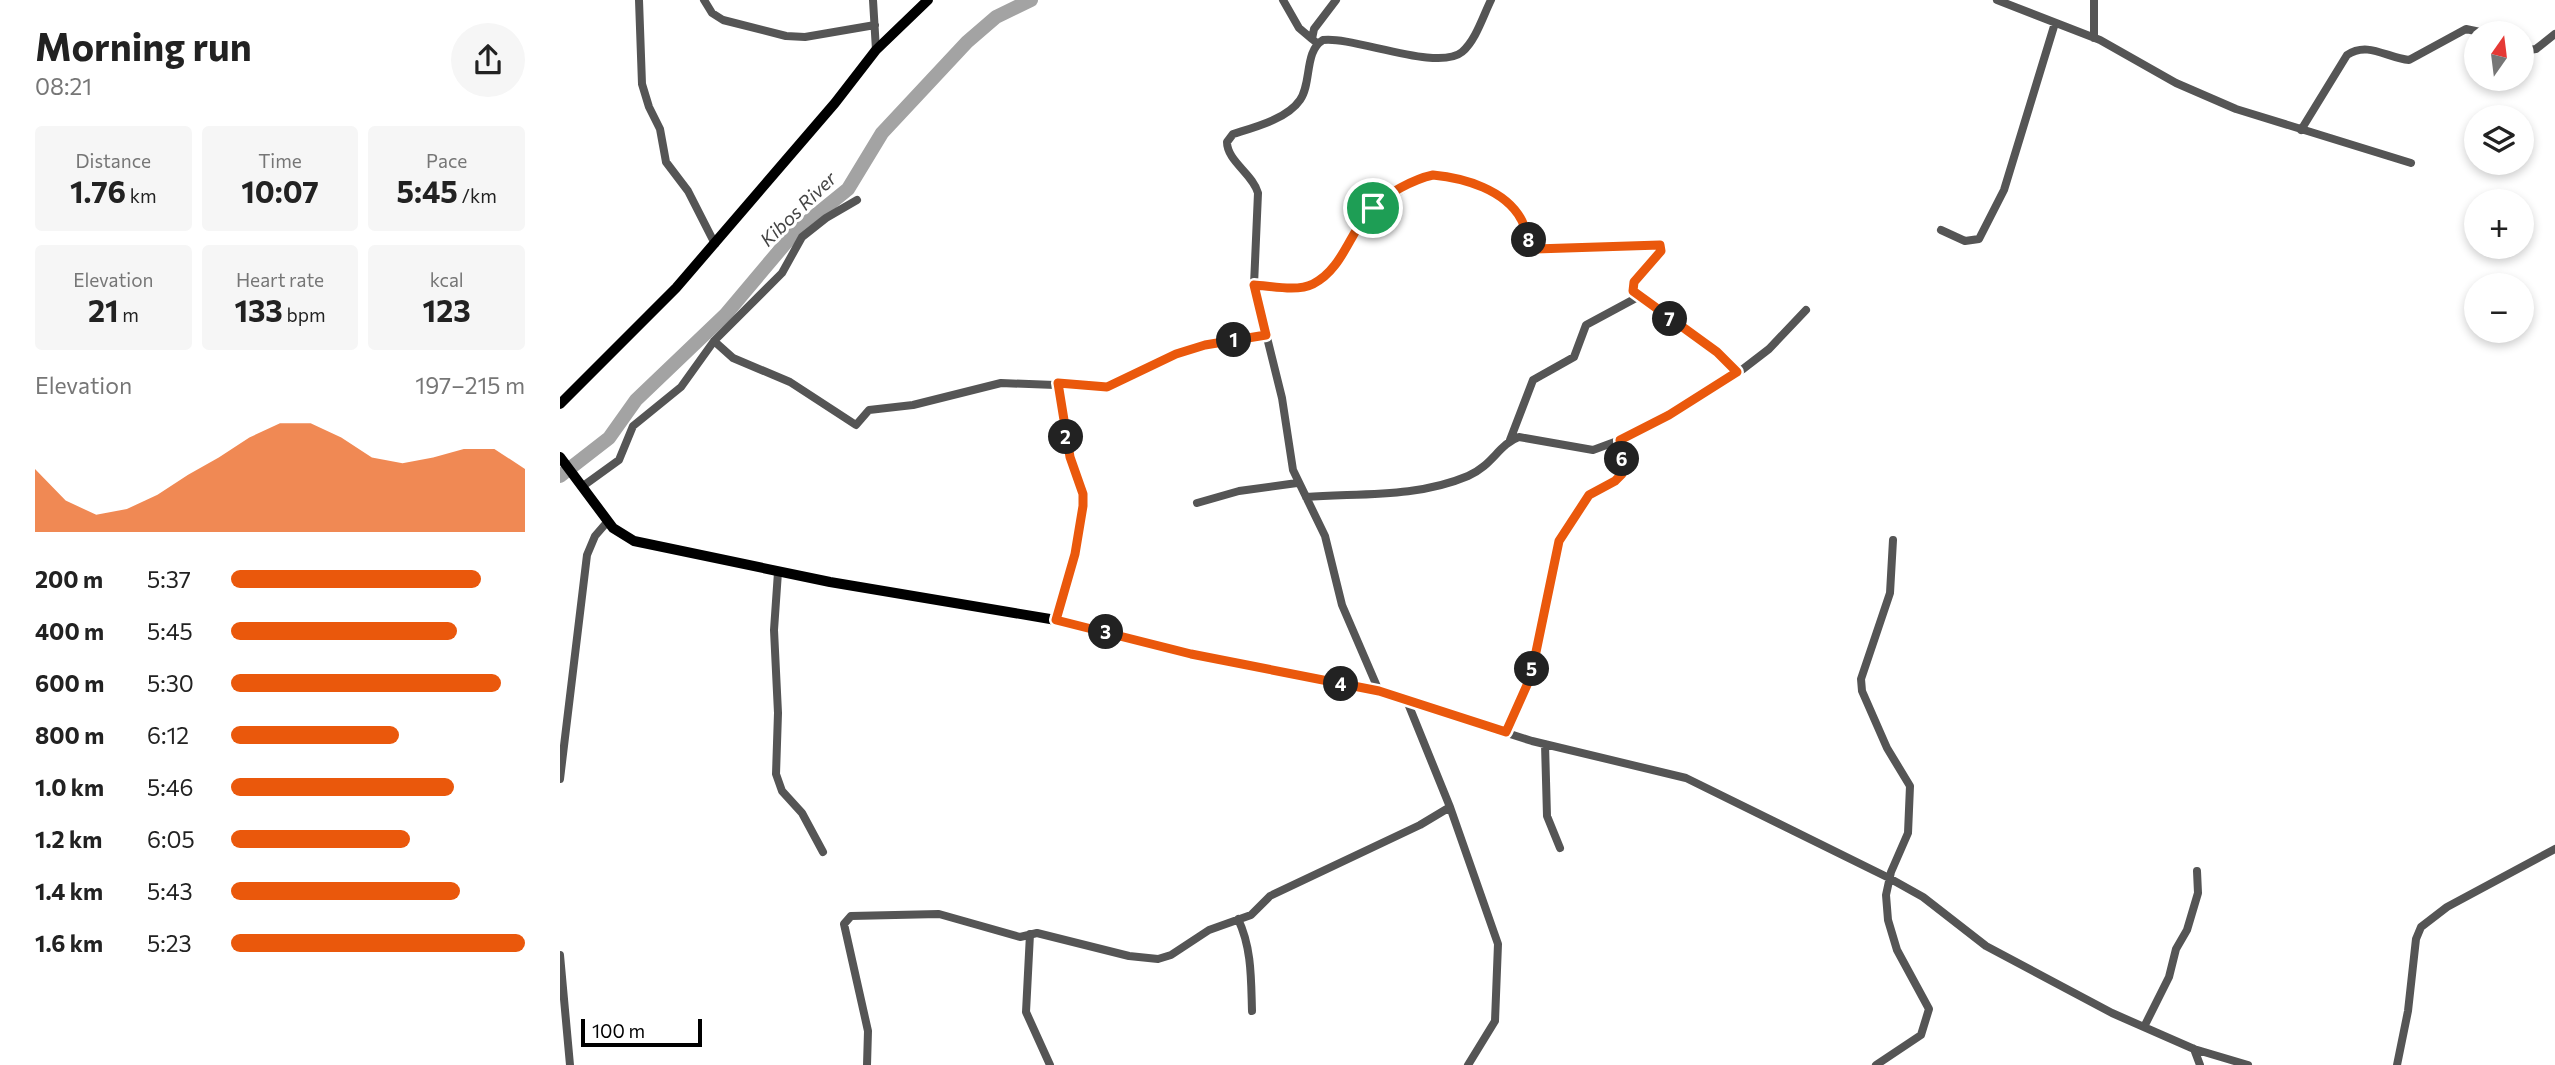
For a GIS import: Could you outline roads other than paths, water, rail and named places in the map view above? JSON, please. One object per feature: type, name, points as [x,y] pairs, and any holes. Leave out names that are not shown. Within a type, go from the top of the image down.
[{"type":"main road","points":[[560,404],[650,317],[715,244],[876,50],[928,0]]},
{"type":"main road","points":[[560,457],[608,522],[634,541],[778,572],[1056,620],[1191,654],[1379,691],[1407,701]]},
{"type":"street","points":[[639,0],[642,84],[649,107],[660,128],[666,162],[688,191],[715,244]]},
{"type":"street","points":[[704,0],[717,17],[777,35],[805,37],[875,25]]},
{"type":"street","points":[[873,0],[876,50]]},
{"type":"street","points":[[1283,0],[1299,28],[1315,41],[1330,39],[1388,52],[1449,57],[1464,51],[1491,0]]},
{"type":"street","points":[[1336,0],[1314,29],[1315,41],[1306,89],[1294,107],[1233,134],[1227,142],[1228,151],[1255,183],[1258,193],[1254,285],[1282,398],[1297,483],[1322,527],[1342,605],[1379,691]]},
{"type":"street","points":[[1997,0],[2094,38],[2176,83],[2236,109],[2411,163]]},
{"type":"street","points":[[2094,0],[2094,38]]},
{"type":"street","points":[[1941,230],[1965,241],[1979,239],[1990,224],[2004,191],[2055,23]]},
{"type":"street","points":[[2301,130],[2347,55],[2356,49],[2368,48],[2409,60],[2464,30]]},
{"type":"street","points":[[2534,49],[2555,34]]},
{"type":"street","points":[[1254,285],[1296,288],[1312,285],[1339,261],[1373,208],[1421,178],[1433,175],[1465,180],[1506,200],[1522,219],[1531,246],[1535,249],[1660,245],[1661,251],[1634,282],[1633,291],[1717,352],[1737,372]]},
{"type":"street","points":[[579,482],[619,460],[634,426],[681,387],[715,341],[782,273],[802,237],[826,218],[857,200]]},
{"type":"street","points":[[1306,497],[1360,497],[1453,481],[1488,466],[1510,440],[1533,380],[1574,357],[1586,325],[1638,297]]},
{"type":"street","points":[[1510,440],[1519,437],[1593,450],[1620,440],[1669,415],[1737,372],[1769,349],[1806,310]]},
{"type":"street","points":[[715,341],[733,358],[790,382],[856,425],[869,410],[913,405],[1001,383],[1058,383],[1107,387],[1176,354],[1205,345],[1266,335]]},
{"type":"street","points":[[1056,620],[1075,554],[1083,506],[1083,494],[1068,449],[1058,383]]},
{"type":"street","points":[[1506,732],[1531,676],[1559,541],[1589,495],[1615,481],[1622,474],[1620,440]]},
{"type":"street","points":[[1197,503],[1239,491],[1297,483]]},
{"type":"street","points":[[560,779],[587,555],[595,536],[608,522]]},
{"type":"street","points":[[1876,1065],[1921,1035],[1928,1009],[1921,990],[1897,950],[1888,920],[1885,895],[1889,878],[1909,833],[1910,786],[1887,748],[1862,691],[1861,679],[1890,593],[1894,540]]},
{"type":"street","points":[[778,572],[774,630],[778,713],[776,774],[782,791],[802,813],[822,852]]},
{"type":"street","points":[[1407,701],[1545,744],[1686,778],[1889,878],[1923,897],[1986,946],[2144,1027],[2194,1049],[2248,1065]]},
{"type":"street","points":[[1407,701],[1450,807],[1490,920],[1499,960],[1495,1021],[1468,1065]]},
{"type":"street","points":[[1545,744],[1547,816],[1560,848]]},
{"type":"street","points":[[867,1065],[868,1031],[844,924],[849,917],[928,913],[1020,937],[1030,934],[1129,956],[1158,959],[1171,955],[1209,930],[1251,915],[1270,896],[1420,825],[1450,807]]},
{"type":"street","points":[[2397,1065],[2406,1020],[2416,939],[2421,927],[2447,907],[2555,849]]},
{"type":"street","points":[[2144,1027],[2169,977],[2176,949],[2187,930],[2198,893],[2197,871]]},
{"type":"street","points":[[1238,919],[1250,961],[1252,1011]]},
{"type":"street","points":[[1030,934],[1026,1012],[1050,1065]]},
{"type":"street","points":[[560,955],[570,1065]]},
{"type":"street","points":[[2194,1049],[2200,1065]]},
{"type":"waterway","name":"Kibos River","points":[[560,476],[609,438],[636,400],[726,314],[795,232],[848,189],[882,133],[967,42],[996,17],[1031,0]]}]
